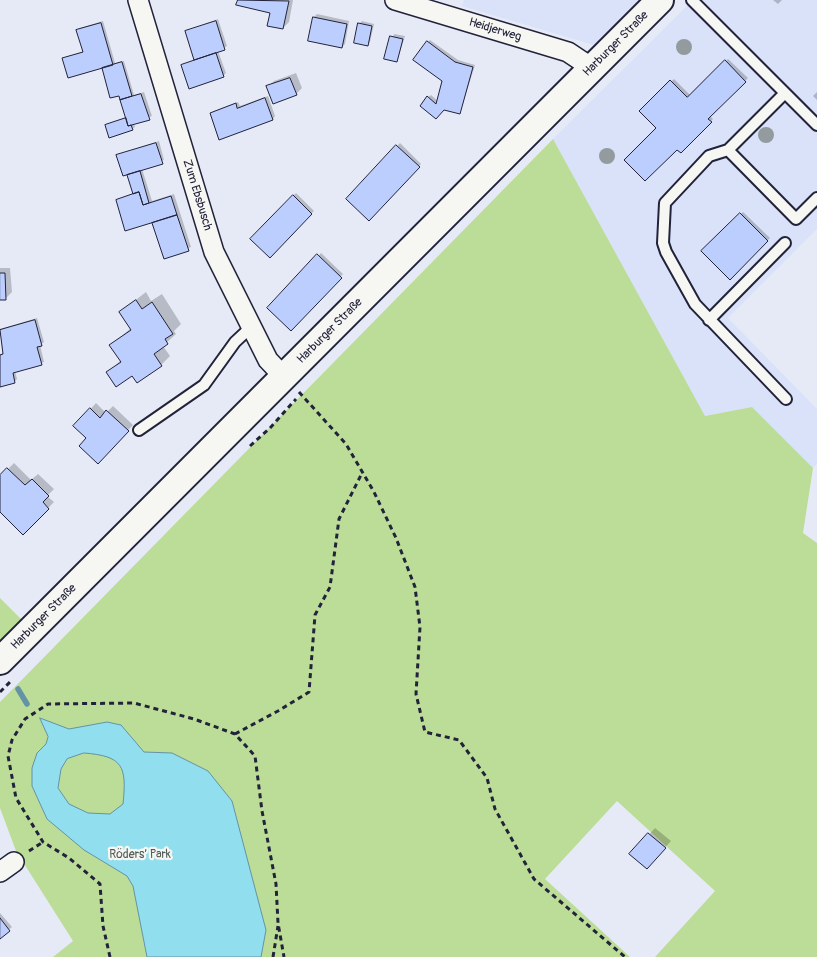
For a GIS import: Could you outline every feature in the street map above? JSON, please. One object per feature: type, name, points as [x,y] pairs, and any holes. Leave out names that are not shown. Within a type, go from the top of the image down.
[{"type":"main road","name":"Harburger Straße","points":[[0,661],[292,385],[592,68],[660,0]]},
{"type":"street","name":"Zum Ebsbusch","points":[[138,0],[214,252],[250,328],[268,360],[292,385]]},
{"type":"street","name":"Heidjerweg","points":[[395,0],[568,52],[592,68]]},
{"type":"lane","points":[[692,0],[817,125]]},
{"type":"lane","points":[[785,93],[728,150],[709,156],[669,197],[664,211],[663,242],[666,252],[695,304],[786,399]]},
{"type":"lane","points":[[728,150],[796,219],[817,198]]},
{"type":"lane","points":[[709,320],[785,243]]},
{"type":"lane","points":[[139,430],[204,385],[236,342],[250,328]]},
{"type":"path","points":[[292,385],[346,444],[396,538],[415,587],[420,627],[416,694],[425,732],[460,740],[487,778],[495,809],[534,878],[625,957]]},
{"type":"path","points":[[235,734],[309,692],[315,614],[330,587],[339,519],[362,472]]},
{"type":"path","points":[[110,957],[103,926],[100,884],[69,858],[43,842],[16,798],[8,756],[12,740],[25,719],[48,704],[134,703],[194,719],[235,734],[255,756],[262,811],[276,884],[278,923],[284,957]]},
{"type":"path","points":[[273,957],[278,923]]},
{"type":"shaded area","points":[[464,0],[638,0],[594,45],[462,6]]},
{"type":"shaded area","points":[[693,0],[817,0],[817,229],[728,318],[817,409],[817,464],[813,468],[752,407],[705,416],[553,139]]},
{"type":"green space","name":"Röders’ Park","points":[[553,139],[705,416],[752,407],[813,468],[803,533],[817,543],[817,957],[655,957],[715,891],[617,801],[545,879],[630,957],[53,957],[73,941],[16,851],[0,808],[0,702]]},
{"type":"green space","points":[[0,598],[26,624],[0,648]]},
{"type":"water","points":[[40,718],[69,729],[107,722],[121,725],[144,752],[172,753],[208,771],[232,801],[266,930],[261,957],[147,957],[133,886],[127,876],[84,850],[47,819],[32,786],[32,768],[37,753],[46,744],[48,737]],"holes":[[[84,753],[97,754],[115,760],[123,772],[123,804],[110,814],[88,813],[69,804],[58,788],[61,769],[67,759]]]},
{"type":"building","points":[[238,0],[289,1],[283,29],[267,26],[270,13],[236,5]]},
{"type":"building","points":[[313,17],[347,24],[342,48],[308,41]]},
{"type":"building","points":[[216,21],[225,50],[194,60],[185,31]]},
{"type":"building","points":[[101,23],[113,65],[68,78],[62,58],[83,52],[76,30]]},
{"type":"building","points":[[358,23],[372,26],[368,46],[354,43]]},
{"type":"building","points":[[390,36],[403,39],[397,62],[384,59]]},
{"type":"building","points":[[427,41],[455,62],[473,67],[460,114],[444,110],[436,119],[420,106],[427,96],[436,104],[442,81],[413,60]]},
{"type":"building","points":[[216,53],[224,77],[189,89],[181,65]]},
{"type":"building","points":[[725,60],[746,82],[708,119],[712,122],[681,153],[677,150],[645,181],[624,160],[656,128],[639,111],[670,80],[687,97]]},
{"type":"building","points":[[122,62],[132,96],[120,100],[119,96],[110,98],[102,68]]},
{"type":"building","points":[[290,78],[297,95],[273,104],[266,86]]},
{"type":"building","points":[[141,94],[150,120],[128,126],[120,100]]},
{"type":"building","points":[[265,98],[273,120],[219,140],[210,113],[236,103],[237,108]]},
{"type":"building","points":[[126,118],[128,126],[131,125],[133,130],[109,138],[105,125]]},
{"type":"building","points":[[156,143],[163,164],[123,176],[116,155]]},
{"type":"building","points":[[396,145],[420,167],[369,221],[346,199]]},
{"type":"building","points":[[140,171],[149,203],[143,205],[139,192],[133,194],[127,175]]},
{"type":"building","points":[[139,192],[143,205],[171,196],[177,215],[125,231],[116,200]]},
{"type":"building","points":[[293,195],[312,214],[270,258],[250,239]]},
{"type":"building","points":[[740,213],[768,241],[730,280],[701,251]]},
{"type":"building","points":[[177,215],[189,251],[164,259],[152,223]]},
{"type":"building","points":[[317,254],[342,278],[291,331],[267,308]]},
{"type":"building","points":[[0,273],[5,273],[6,300],[0,300]]},
{"type":"building","points":[[136,300],[142,309],[152,302],[173,334],[165,339],[168,344],[154,354],[162,366],[137,383],[132,376],[116,387],[106,372],[121,362],[109,345],[131,330],[119,312]]},
{"type":"building","points":[[35,320],[42,346],[37,347],[42,365],[13,373],[15,383],[0,387],[0,355],[3,354],[0,330]]},
{"type":"building","points":[[90,408],[100,418],[106,410],[129,431],[98,464],[79,446],[86,438],[73,426]]},
{"type":"building","points":[[7,468],[25,485],[32,479],[49,496],[43,502],[49,509],[23,535],[0,512],[0,475]]},
{"type":"building","points":[[648,833],[666,848],[647,869],[629,854]]},
{"type":"building","points":[[0,918],[10,931],[0,939]]},
{"type":"waterway","points":[[18,689],[27,704]]}]
